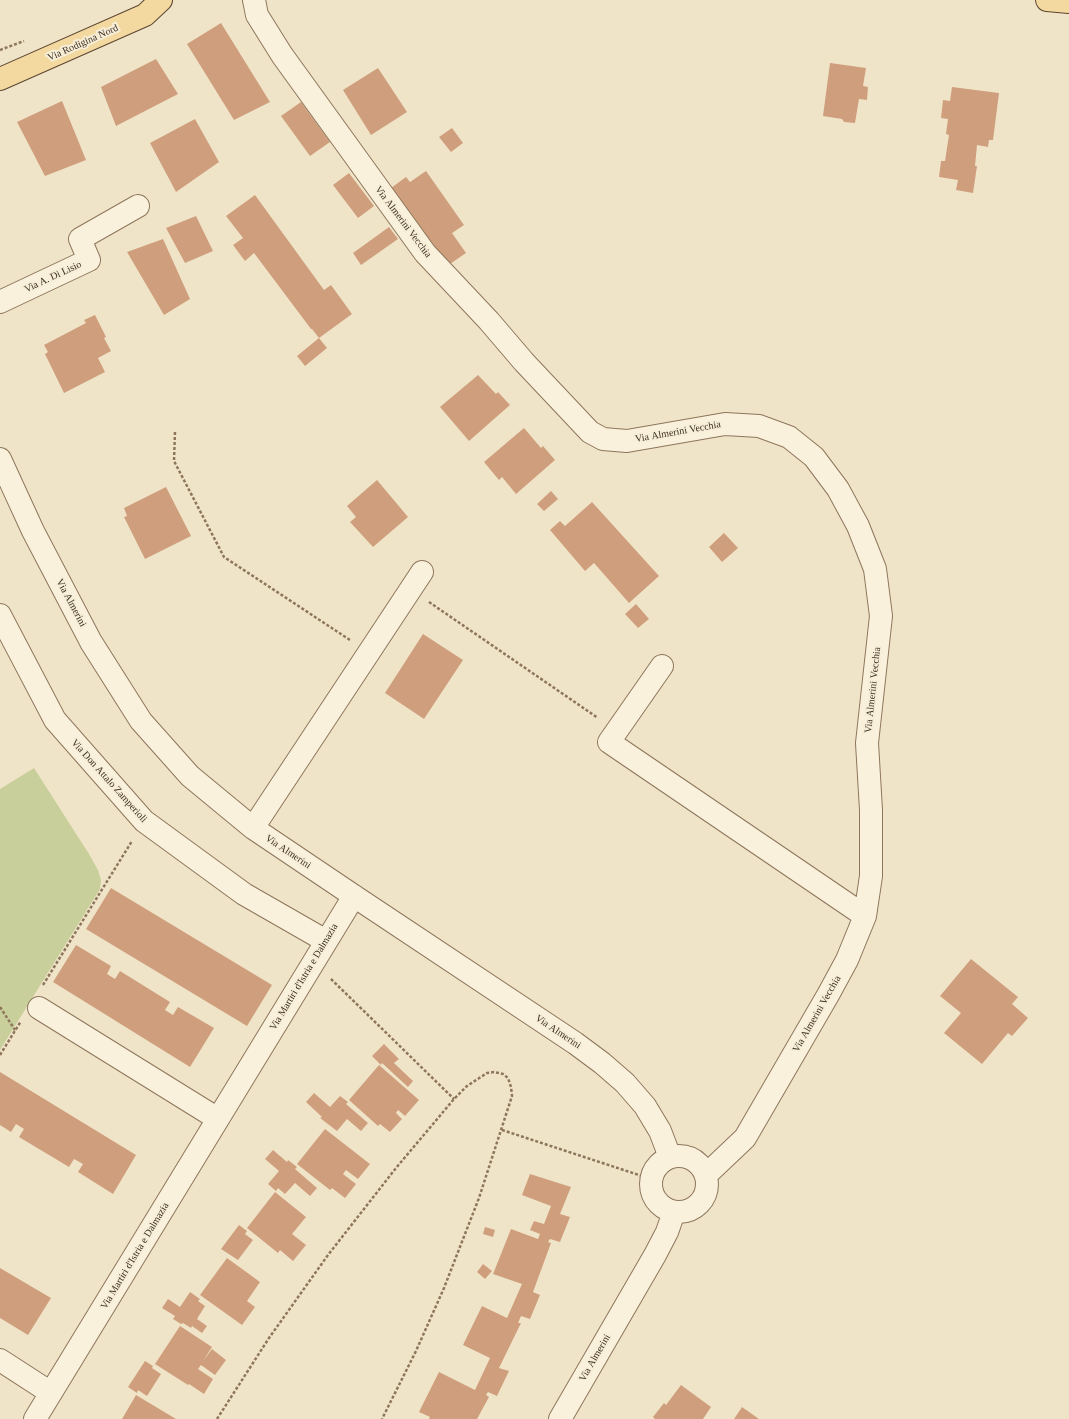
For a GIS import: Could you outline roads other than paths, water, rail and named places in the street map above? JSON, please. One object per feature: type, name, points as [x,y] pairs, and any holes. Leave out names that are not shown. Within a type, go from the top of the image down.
[{"type":"main road","name":"Via Rodigina Nord","points":[[0,79],[145,15],[161,0]]},
{"type":"main road","points":[[145,15],[175,0]]},
{"type":"main road","points":[[1047,0],[1069,2]]},
{"type":"street","name":"Via Almerini Vecchia","points":[[254,0],[257,15],[282,55],[425,253],[489,320],[524,362],[590,432],[602,439],[627,441],[725,424],[759,426],[789,437],[814,457],[838,489],[858,526],[876,569],[881,616],[867,743],[871,810],[871,876],[865,916],[847,960],[832,988],[745,1138],[706,1174]]},
{"type":"street","name":"Via A. Di Lisio","points":[[0,302],[90,260],[80,239],[138,206]]},
{"type":"street","name":"Via Almerini","points":[[0,459],[6,489],[33,531],[92,642],[141,721],[190,776],[253,828],[575,1042],[602,1063],[625,1083],[645,1106],[660,1131],[670,1157]]},
{"type":"street","points":[[253,828],[416,581]]},
{"type":"street","name":"Via Don Attalo Zamperioli","points":[[0,615],[55,720],[144,821],[244,894],[326,941]]},
{"type":"street","points":[[662,666],[609,742],[865,916]]},
{"type":"street","name":"Via Martiri d'Istria e Dalmazia","points":[[35,1419],[354,896]]},
{"type":"street","points":[[34,1005],[218,1120]]},
{"type":"street","points":[[670,1157],[687,1157],[695,1160],[706,1174],[708,1183],[704,1199],[698,1206],[691,1210],[683,1213],[666,1210],[654,1197],[651,1188],[651,1179],[654,1170],[661,1162],[670,1157]]},
{"type":"street","name":"Via Almerini","points":[[560,1419],[655,1255],[667,1232],[674,1212]]},
{"type":"street","points":[[0,1360],[51,1393]]}]
